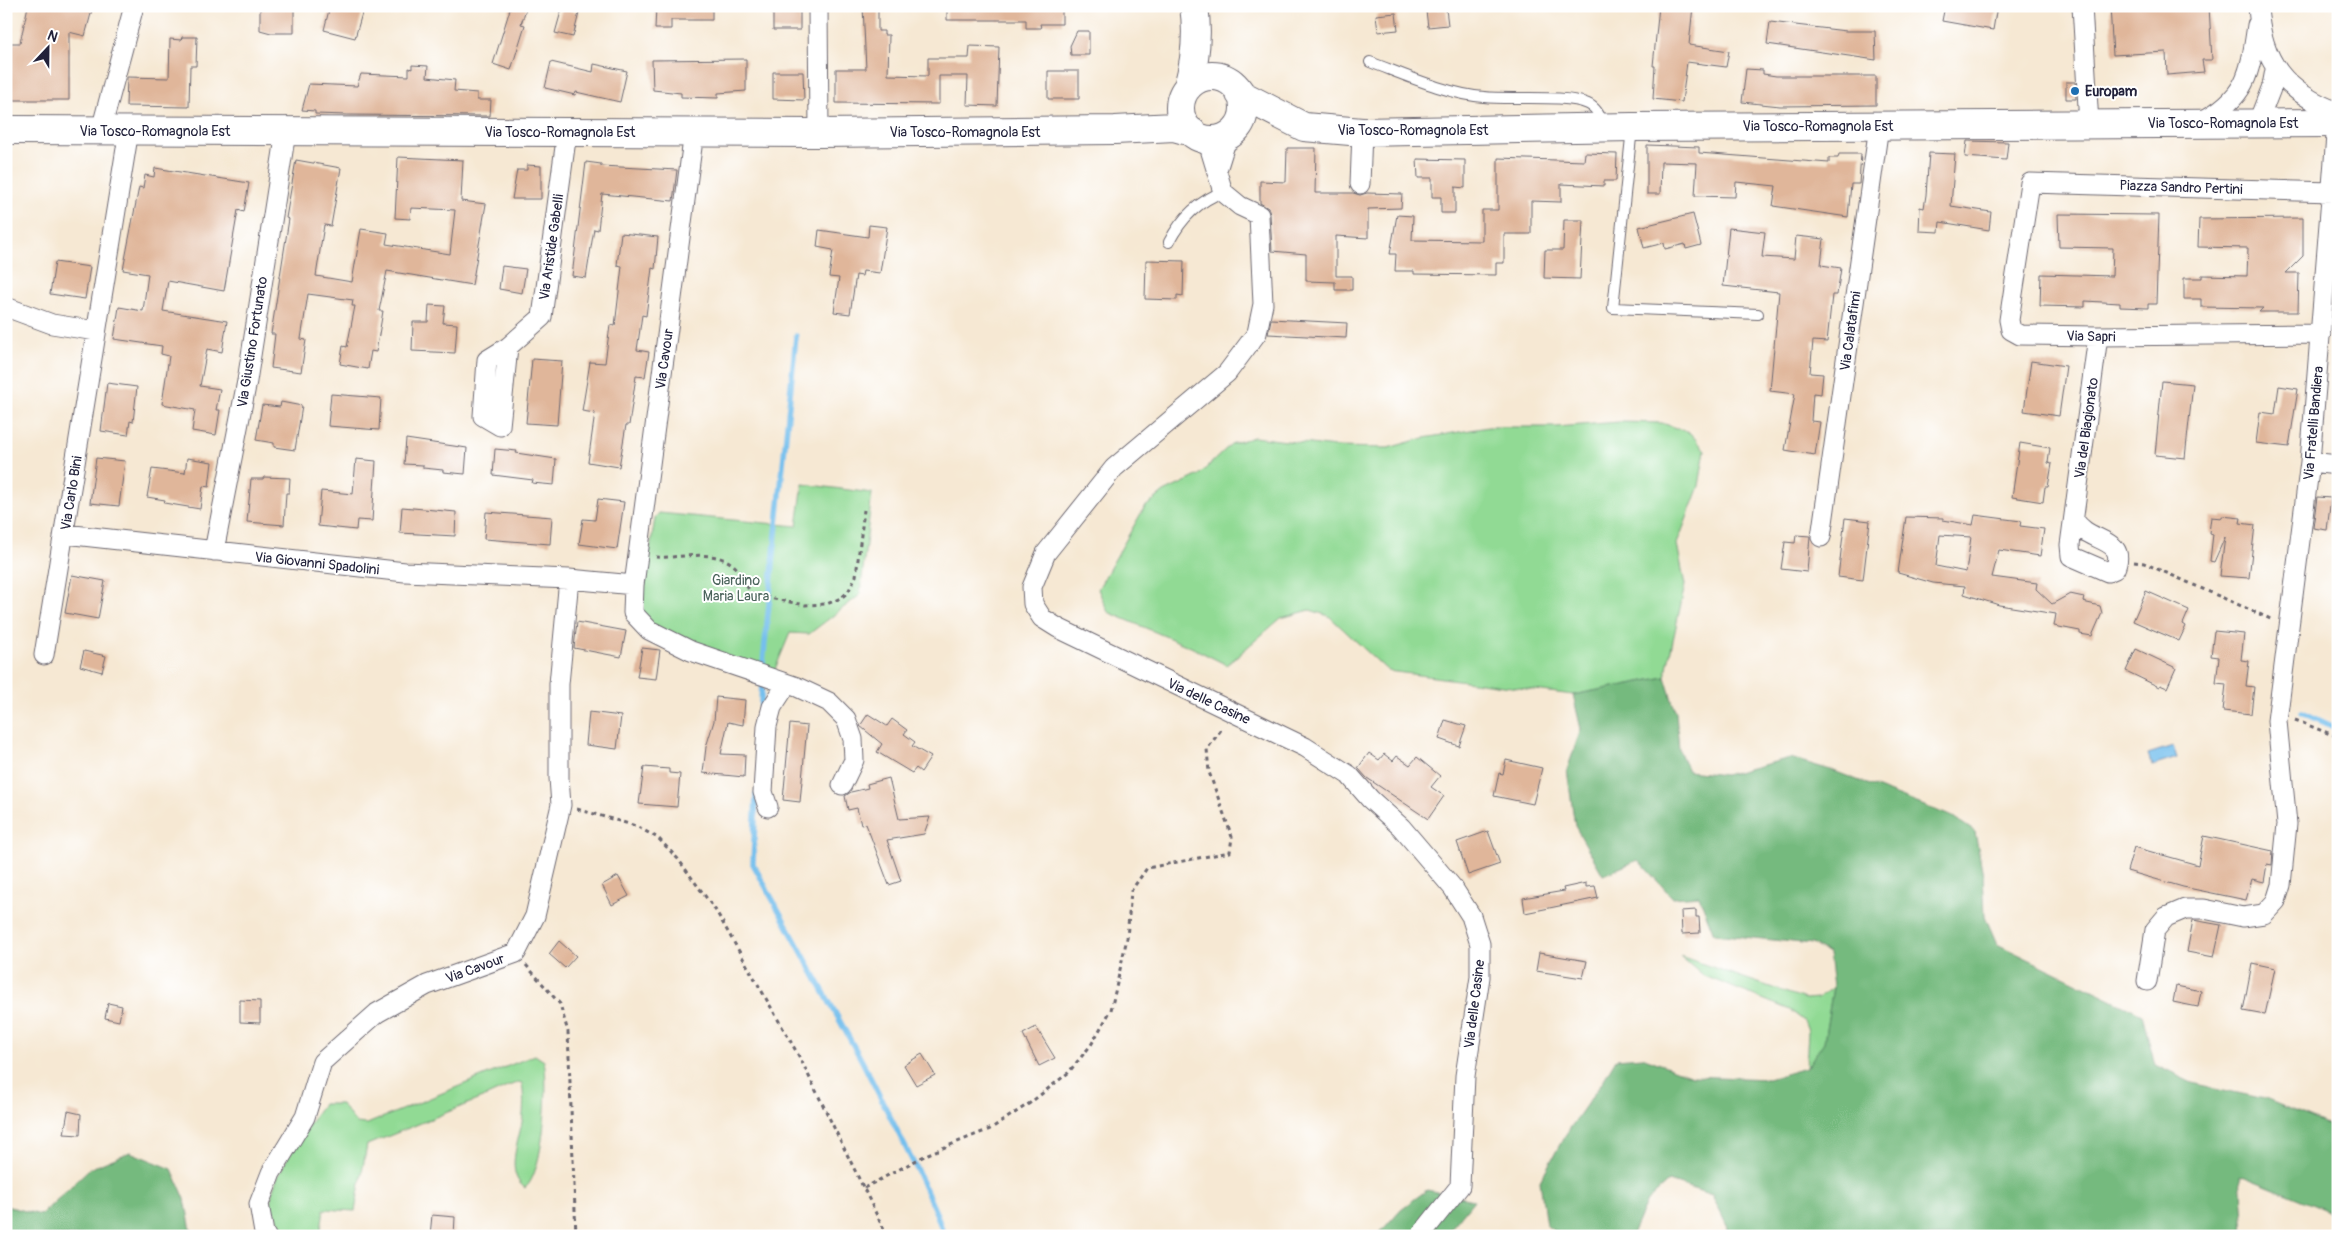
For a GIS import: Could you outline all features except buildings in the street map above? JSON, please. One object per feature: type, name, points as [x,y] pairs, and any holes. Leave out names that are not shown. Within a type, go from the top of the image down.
[{"type":"main road","points":[[1195,14],[1243,114],[1214,134],[1182,117],[1181,102],[1193,69],[1195,14]]},
{"type":"main road","name":"Via Tosco-Romagnola Est","points":[[1114,130],[1158,110],[1186,91],[1200,78],[1231,86],[1299,125]]},
{"type":"main road","name":"Via Tosco-Romagnola Est","points":[[6,130],[819,133],[1114,130],[1174,127],[1214,134],[1259,123],[1362,132],[1632,127],[2200,122],[2338,123]]},
{"type":"street","points":[[101,130],[134,6]]},
{"type":"street","points":[[818,6],[819,133]]},
{"type":"street","points":[[2082,6],[2089,124]]},
{"type":"street","points":[[2258,12],[2275,70],[2272,86],[2258,122]]},
{"type":"street","points":[[2258,12],[2248,75],[2251,106],[2258,122]]},
{"type":"street","points":[[2275,70],[2302,95],[2338,112]]},
{"type":"street","points":[[2200,122],[2214,115],[2228,104],[2240,91],[2248,75]]},
{"type":"street","name":"Via Fratelli Bandiera","points":[[2148,981],[2155,930],[2166,917],[2186,910],[2204,909],[2243,917],[2264,914],[2276,901],[2284,867],[2287,824],[2277,717],[2310,462],[2338,123]]},
{"type":"street","name":"Via Calatafimi","points":[[1821,537],[1879,126]]},
{"type":"street","name":"Via Carlo Bini","points":[[44,654],[65,534],[129,130]]},
{"type":"street","name":"Via Giustino Fortunato","points":[[214,551],[247,381],[286,132]]},
{"type":"street","name":"Via Aristide Gabelli","points":[[508,347],[542,317],[567,132]]},
{"type":"street","name":"Via Cavour","points":[[694,132],[634,585],[633,613],[650,630],[691,651],[771,678],[829,702],[846,719],[853,739],[854,760],[842,785]]},
{"type":"street","points":[[1360,184],[1362,132]]},
{"type":"street","points":[[1214,134],[1210,149],[1217,170],[1219,184],[1223,192]]},
{"type":"street","name":"Piazza Sandro Pertini","points":[[2030,184],[2332,192]]},
{"type":"street","name":"Via Sapri","points":[[2030,184],[2009,320],[2011,330],[2020,334],[2098,336],[2320,334]]},
{"type":"street","name":"Via delle Casine","points":[[1223,192],[1240,206],[1259,215],[1263,304],[1257,334],[1228,373],[1114,468],[1046,553],[1032,587],[1034,604],[1042,618],[1058,628],[1306,747],[1348,775],[1401,827],[1453,888],[1471,916],[1480,944],[1480,977],[1465,1076],[1460,1186],[1420,1236]]},
{"type":"street","points":[[6,307],[52,324],[96,331]]},
{"type":"street","name":"Via del Biagionato","points":[[2098,336],[2070,545],[2071,556],[2108,572],[2116,569],[2119,561]]},
{"type":"street","points":[[2310,462],[2338,465]]},
{"type":"street","points":[[2074,520],[2086,532],[2108,542],[2117,552],[2119,561]]},
{"type":"street","name":"Via Giovanni Spadolini","points":[[65,534],[404,572],[569,579]]},
{"type":"street","points":[[569,579],[634,585]]},
{"type":"street","name":"Via Cavour","points":[[266,1236],[259,1204],[271,1172],[305,1117],[322,1062],[377,1013],[427,985],[516,953],[535,916],[562,805],[559,778],[559,684],[569,579]]},
{"type":"street","points":[[768,807],[763,792],[767,726],[772,707],[771,678]]},
{"type":"lane","points":[[1370,62],[1460,94],[1484,97],[1569,100],[1588,104],[1599,112],[1605,128]]},
{"type":"lane","points":[[1632,127],[1613,308],[1758,314]]},
{"type":"lane","points":[[1168,242],[1178,224],[1194,208],[1223,192]]},
{"type":"path","points":[[638,555],[672,558],[704,556],[720,559],[737,568],[750,592],[761,598],[780,599],[805,604],[828,604],[848,592],[857,570],[864,510]]},
{"type":"path","points":[[2119,561],[2144,563],[2289,627]]},
{"type":"path","points":[[864,1188],[921,1158],[990,1129],[1030,1103],[1068,1073],[1091,1045],[1111,1010],[1127,938],[1131,891],[1147,868],[1230,852],[1232,837],[1209,772],[1207,749],[1234,712]]},
{"type":"path","points":[[2277,717],[2320,728],[2338,738]]},
{"type":"path","points":[[562,805],[600,814],[636,826],[658,838],[678,859],[716,911],[800,1058],[887,1236]]},
{"type":"path","points":[[516,953],[560,1004],[568,1032],[576,1236]]},
{"type":"green space","points":[[1619,422],[1662,423],[1690,433],[1705,450],[1699,486],[1677,544],[1685,585],[1665,677],[1573,695],[1388,671],[1329,616],[1310,610],[1281,618],[1227,665],[1193,648],[1108,612],[1098,589],[1144,508],[1164,492],[1199,475],[1231,444],[1254,437],[1335,447],[1388,448],[1424,438],[1488,427],[1556,427]]},
{"type":"green space","name":"Giardino Maria Laura","points":[[803,484],[872,493],[860,595],[809,634],[790,633],[773,674],[658,630],[644,617],[641,606],[655,518],[659,513],[797,526]]},
{"type":"green space","points":[[1665,677],[1676,713],[1679,750],[1688,771],[1725,775],[1790,758],[1834,771],[1953,817],[1975,832],[1983,875],[1985,916],[1997,944],[2142,1014],[2155,1065],[2192,1083],[2265,1099],[2338,1129],[2338,1215],[2240,1175],[2244,1236],[1725,1236],[1728,1228],[1712,1195],[1669,1181],[1647,1201],[1631,1236],[1560,1236],[1546,1225],[1540,1181],[1564,1137],[1616,1059],[1642,1057],[1692,1076],[1768,1079],[1806,1068],[1824,1042],[1833,987],[1829,954],[1812,944],[1714,934],[1699,896],[1673,898],[1638,860],[1603,875],[1575,826],[1567,770],[1581,729],[1573,695]]},
{"type":"green space","points":[[1680,956],[1805,999],[1818,998],[1833,987],[1824,1043],[1806,1068],[1808,1031],[1804,1021],[1790,1010],[1702,975]]},
{"type":"green space","points":[[535,1055],[544,1061],[546,1089],[544,1128],[537,1165],[525,1188],[519,1182],[514,1166],[523,1108],[522,1083],[518,1082],[367,1145],[355,1211],[324,1209],[320,1235],[293,1231],[283,1227],[279,1221],[271,1202],[272,1192],[291,1152],[323,1104],[341,1104],[356,1123],[367,1124]]},
{"type":"green space","points":[[130,1152],[172,1169],[185,1199],[192,1236],[6,1236],[6,1206],[41,1215],[89,1169]]},
{"type":"green space","points":[[1427,1190],[1474,1200],[1445,1236],[1377,1236],[1401,1209]]},
{"type":"water","points":[[2173,746],[2177,758],[2152,766],[2148,754]]},
{"type":"waterway","points":[[760,721],[763,663],[796,336]]},
{"type":"waterway","points":[[2302,712],[2338,729]]},
{"type":"waterway","points":[[756,795],[753,864],[862,1061],[915,1166],[937,1215],[944,1236]]},
{"type":"place","name":"Europam","points":[[2075,91]]}]
